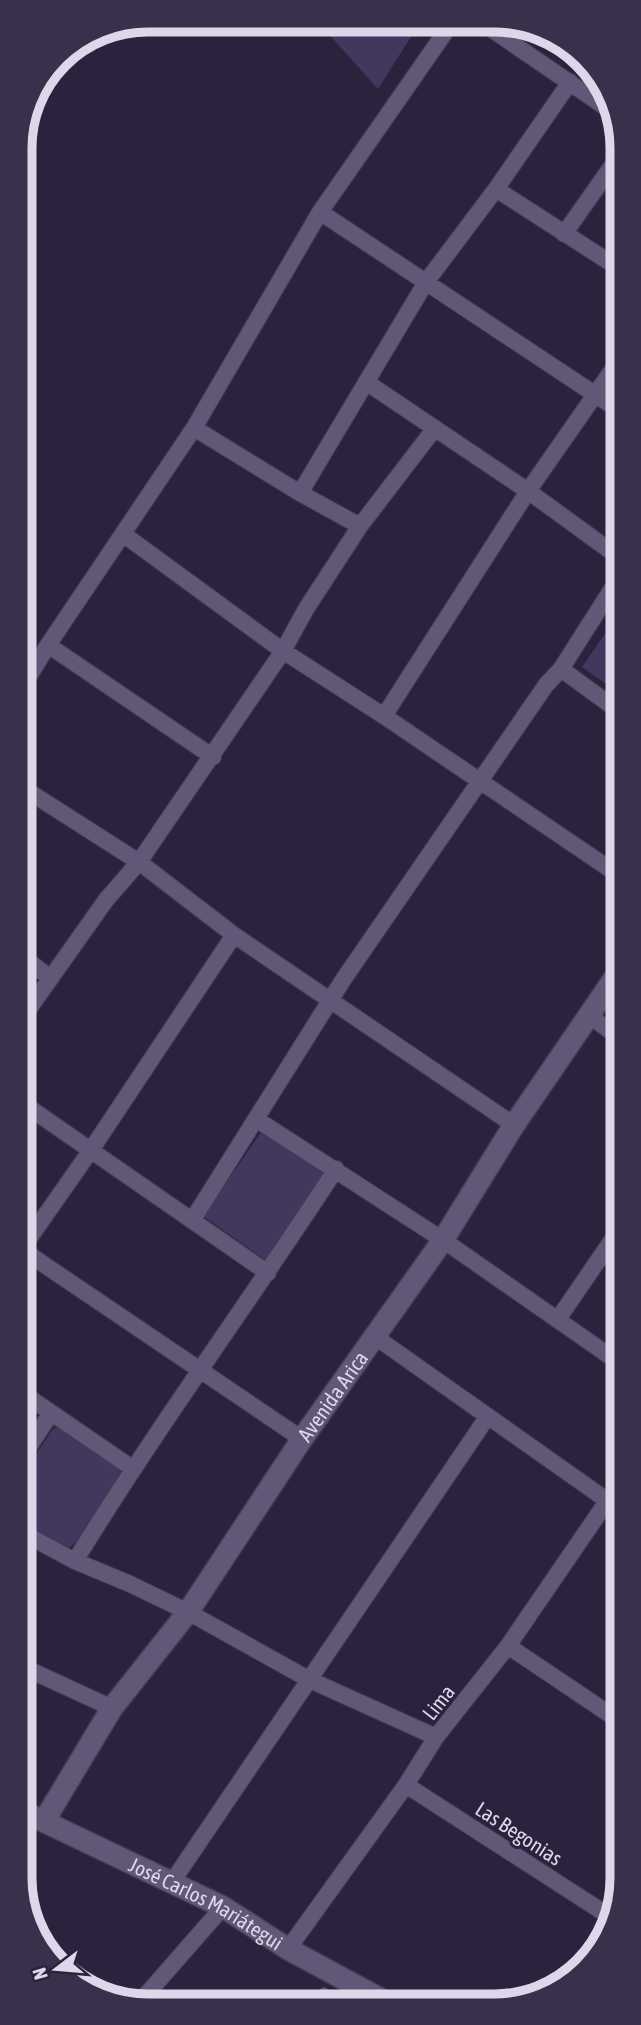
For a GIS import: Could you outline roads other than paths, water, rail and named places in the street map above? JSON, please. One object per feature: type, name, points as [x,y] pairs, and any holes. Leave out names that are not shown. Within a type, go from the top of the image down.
[{"type":"street","points":[[32,671],[194,428],[320,212],[445,32]]},
{"type":"street","points":[[496,32],[601,104]]},
{"type":"street","points":[[300,493],[426,282],[496,189],[570,82]]},
{"type":"street","points":[[564,234],[610,169]]},
{"type":"street","points":[[496,189],[610,263]]},
{"type":"street","points":[[320,212],[610,404]]},
{"type":"street","points":[[384,716],[528,491],[610,372]]},
{"type":"street","points":[[366,382],[528,491],[610,551]]},
{"type":"street","points":[[194,428],[360,526]]},
{"type":"street","points":[[32,1004],[106,900],[139,862],[213,757],[360,526],[435,428]]},
{"type":"street","points":[[123,534],[283,650],[610,869]]},
{"type":"street","points":[[193,1219],[343,980],[546,685],[561,669],[610,592]]},
{"type":"street","points":[[48,645],[213,757]]},
{"type":"street","points":[[561,669],[610,704]]},
{"type":"street","points":[[32,794],[139,862],[234,935],[514,1125]]},
{"type":"street","points":[[32,1234],[234,935]]},
{"type":"street","points":[[32,965],[50,978]]},
{"type":"street","name":"Avenida Arica","points":[[44,1821],[112,1708],[188,1612],[302,1439],[443,1240],[514,1125],[610,985]]},
{"type":"street","points":[[588,1015],[609,1030]]},
{"type":"street","points":[[32,1109],[268,1273]]},
{"type":"street","points":[[256,1119],[443,1240],[609,1356]]},
{"type":"street","points":[[75,1560],[132,1468],[268,1273],[335,1169]]},
{"type":"street","points":[[558,1319],[609,1244]]},
{"type":"street","points":[[32,1257],[302,1439]]},
{"type":"street","points":[[374,1336],[488,1416],[609,1507]]},
{"type":"street","points":[[32,1400],[132,1468]]},
{"type":"street","points":[[32,1442],[51,1413]]},
{"type":"street","points":[[172,1882],[488,1416]]},
{"type":"street","name":"Lima","points":[[288,1949],[406,1785],[436,1737],[508,1646],[609,1499]]},
{"type":"street","points":[[32,1538],[188,1612],[310,1680],[436,1737]]},
{"type":"street","points":[[508,1646],[609,1714]]},
{"type":"street","points":[[32,1671],[112,1708]]},
{"type":"street","name":"Las Begonias","points":[[406,1785],[604,1913]]},
{"type":"street","name":"José Carlos Mariátegui","points":[[32,1816],[223,1907],[288,1949],[371,1994]]},
{"type":"street","points":[[147,1994],[223,1907]]}]
